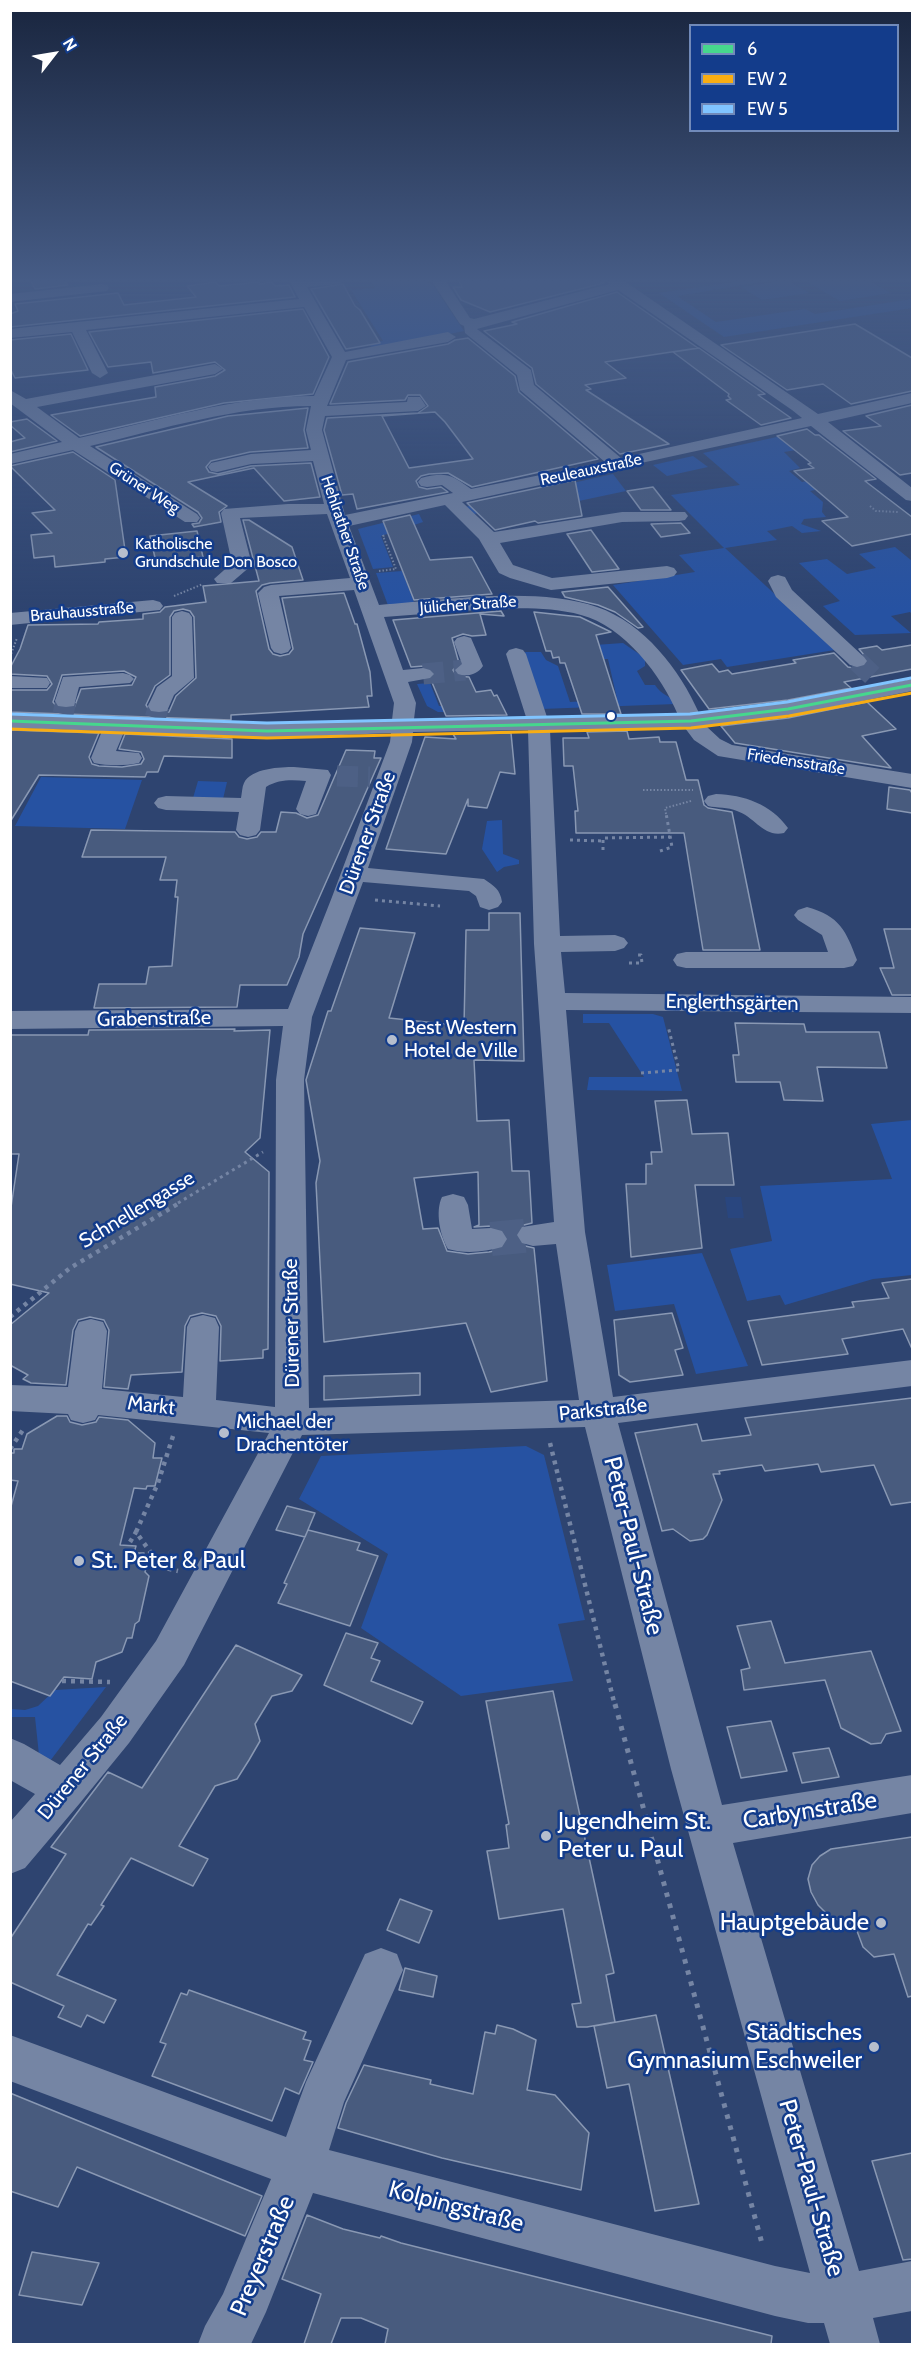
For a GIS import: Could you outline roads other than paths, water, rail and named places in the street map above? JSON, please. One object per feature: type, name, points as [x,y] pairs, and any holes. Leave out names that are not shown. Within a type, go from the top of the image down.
[{"type":"street","points":[[17,400],[82,390]]},
{"type":"street","name":"Hehlrather Straße","points":[[326,390],[318,407],[314,430],[337,516],[368,577],[372,612],[405,703],[403,726]]},
{"type":"street","points":[[529,390],[618,464]]},
{"type":"street","points":[[773,390],[816,420],[912,496]]},
{"type":"street","name":"Reuleauxstraße","points":[[224,579],[242,565],[230,513],[288,509],[337,516],[459,498],[912,398]]},
{"type":"street","name":"Grüner Weg","points":[[17,400],[77,445],[191,518]]},
{"type":"street","points":[[10,459],[257,403],[318,407],[418,406],[414,400]]},
{"type":"street","points":[[257,403],[265,412],[290,411]]},
{"type":"street","points":[[217,467],[251,459],[320,455]]},
{"type":"street","points":[[427,482],[446,479],[506,569],[543,583],[667,572]]},
{"type":"street","points":[[488,539],[622,517],[679,516]]},
{"type":"street","points":[[280,648],[268,594],[272,591],[368,577]]},
{"type":"street","points":[[778,581],[783,593],[857,660]]},
{"type":"street","name":"Jülicher Straße","points":[[372,612],[509,600],[595,612],[626,634],[667,673],[680,692],[691,721]]},
{"type":"street","name":"Brauhausstraße","points":[[10,619],[153,606]]},
{"type":"street","points":[[156,717],[165,692],[183,678],[182,617]]},
{"type":"street","points":[[464,642],[473,666],[465,669]]},
{"type":"street","name":"Peter-Paul-Straße","points":[[516,654],[539,725],[547,944],[570,1232],[598,1412],[691,1769],[855,2344]]},
{"type":"street","points":[[396,677],[423,674]]},
{"type":"street","points":[[63,713],[70,681],[123,679]]},
{"type":"street","points":[[10,682],[39,682]]},
{"type":"street","points":[[10,721],[63,713],[116,725],[156,717],[267,731],[691,721],[766,713],[881,683],[912,685]]},
{"type":"street","name":"Friedensstraße","points":[[691,721],[709,744],[727,755],[912,781]]},
{"type":"street","points":[[116,725],[102,758],[131,758]]},
{"type":"street","name":"Dürener Straße","points":[[10,1854],[115,1730],[170,1653],[292,1422],[283,1241],[290,1145],[290,1080],[298,1017],[353,874],[379,778],[401,741],[403,726]]},
{"type":"street","points":[[248,830],[255,784],[262,779],[277,774],[328,775],[308,809]]},
{"type":"street","points":[[721,797],[764,814],[776,828]]},
{"type":"street","points":[[166,803],[251,806]]},
{"type":"street","points":[[353,874],[475,884],[488,893],[489,902]]},
{"type":"street","points":[[686,960],[844,960],[833,931],[807,915]]},
{"type":"street","points":[[547,944],[615,943]]},
{"type":"street","name":"Englerthsgärten","points":[[552,1001],[912,1005]]},
{"type":"street","name":"Grabenstraße","points":[[10,1020],[298,1017]]},
{"type":"street","points":[[453,1205],[459,1241],[491,1239]]},
{"type":"street","points":[[533,1235],[570,1232]]},
{"type":"street","points":[[194,1410],[203,1327]]},
{"type":"street","points":[[84,1405],[91,1330]]},
{"type":"street","name":"Parkstraße","points":[[292,1422],[544,1416],[598,1412],[912,1373]]},
{"type":"street","name":"Markt","points":[[10,1398],[84,1405],[194,1410],[292,1422]]},
{"type":"street","points":[[10,1757],[66,1789]]},
{"type":"street","name":"Carbynstraße","points":[[708,1827],[912,1794]]},
{"type":"street","name":"Preyerstraße","points":[[223,2344],[241,2312],[300,2166],[322,2098],[381,1970]]},
{"type":"street","name":"Kolpingstraße","points":[[10,2058],[300,2166],[775,2291],[808,2298],[843,2299],[912,2286]]},
{"type":"tunnel","points":[[857,661],[873,676]]},
{"type":"tunnel","points":[[423,674],[465,670]]},
{"type":"tunnel","points":[[63,714],[66,701]]},
{"type":"tunnel","points":[[155,718],[159,706]]},
{"type":"tunnel","points":[[337,776],[370,777]]},
{"type":"tunnel","points":[[491,1239],[533,1235]]},
{"type":"place","name":"Katholische Grundschule Don Bosco","points":[[123,553]]},
{"type":"place","name":"Best Western Hotel de Ville","points":[[392,1040]]},
{"type":"place","name":"Michael der Drachentöter","points":[[224,1433]]},
{"type":"place","name":"St. Peter & Paul","points":[[79,1561]]},
{"type":"place","name":"Jugendheim St. Peter u. Paul","points":[[546,1836]]},
{"type":"place","name":"Hauptgebäude","points":[[881,1923]]},
{"type":"place","name":"Städtisches Gymnasium Eschweiler","points":[[874,2047]]}]
